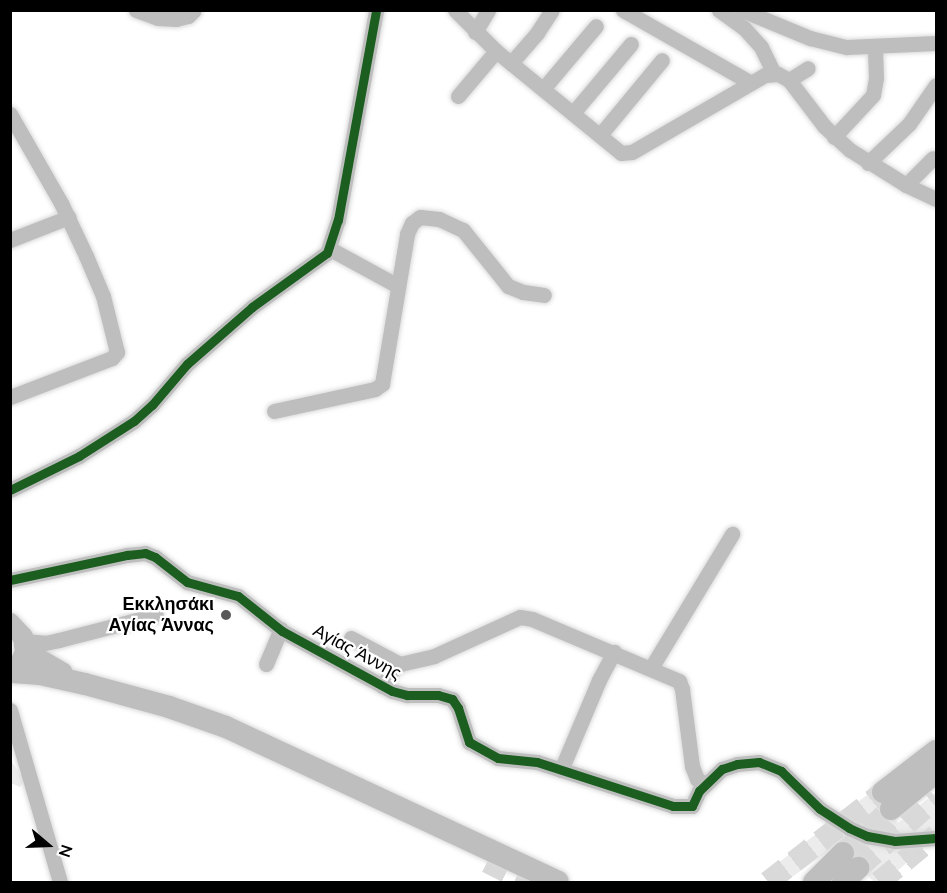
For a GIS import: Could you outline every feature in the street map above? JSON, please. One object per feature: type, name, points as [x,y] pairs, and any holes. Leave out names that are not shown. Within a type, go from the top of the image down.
[{"type":"highway","points":[[25,643],[44,665],[85,684]]},
{"type":"highway","points":[[11,673],[40,674],[85,684],[211,721],[371,793],[558,882]]},
{"type":"highway","points":[[936,751],[887,801],[936,772]]},
{"type":"highway","points":[[371,793],[487,862]]},
{"type":"highway","points":[[814,882],[848,868]]},
{"type":"main road","points":[[10,623],[19,630],[25,643],[22,661],[11,673]]},
{"type":"street","points":[[136,10],[158,18],[188,16],[194,10]]},
{"type":"street","points":[[10,490],[79,456],[139,417],[187,364],[252,307],[324,256],[330,249],[340,212],[376,10]]},
{"type":"street","points":[[455,10],[496,51],[621,153],[632,152],[751,83],[774,74],[789,80],[834,137],[868,163],[936,200]]},
{"type":"street","points":[[475,32],[488,10]]},
{"type":"street","points":[[511,63],[537,33],[552,10]]},
{"type":"street","points":[[623,10],[751,83]]},
{"type":"street","points":[[719,10],[754,39],[767,54],[774,74]]},
{"type":"street","points":[[742,10],[820,41],[847,47],[936,43]]},
{"type":"street","points":[[543,89],[596,26]]},
{"type":"street","points":[[573,113],[632,44]]},
{"type":"street","points":[[834,137],[873,95],[876,78],[875,47]]},
{"type":"street","points":[[458,96],[496,51]]},
{"type":"street","points":[[600,135],[662,60]]},
{"type":"street","points":[[789,80],[808,68]]},
{"type":"street","points":[[868,163],[909,124],[936,85]]},
{"type":"street","points":[[10,114],[69,218],[103,296],[117,352],[112,358],[10,397]]},
{"type":"street","points":[[906,184],[933,158]]},
{"type":"street","points":[[274,411],[375,389],[382,384],[409,229],[417,218],[428,216],[466,233],[505,284],[517,291],[544,295]]},
{"type":"street","points":[[10,240],[69,218]]},
{"type":"street","points":[[330,249],[398,286]]},
{"type":"street","points":[[651,668],[732,534]]},
{"type":"street","name":"Αγίας Άννης","points":[[10,580],[145,553],[190,584],[238,596],[281,629],[382,687],[403,694],[448,697],[458,708],[467,740],[477,748],[502,759],[537,762],[674,806],[692,806],[705,784],[722,769],[753,761],[774,766],[835,821],[867,836],[906,842],[936,838]]},
{"type":"street","points":[[25,643],[52,642],[156,615]]},
{"type":"street","points":[[382,687],[393,669],[400,664],[434,656],[523,617],[614,652],[680,683],[692,766],[698,779],[705,784]]},
{"type":"street","points":[[266,664],[281,629]]},
{"type":"street","points":[[351,638],[400,664]]},
{"type":"street","points":[[561,770],[602,673],[614,652]]},
{"type":"street","points":[[10,710],[60,882]]},
{"type":"shaded area","points":[[10,739],[12,762],[25,781],[20,787],[11,783]]},
{"type":"shaded area","points":[[875,789],[898,823],[936,792],[936,838],[884,882],[874,882],[837,845],[785,882],[772,882],[765,873]]},
{"type":"tunnel","points":[[768,882],[883,792]]},
{"type":"tunnel","points":[[858,868],[936,798]]},
{"type":"tunnel","points":[[843,853],[891,809]]},
{"type":"tunnel","points":[[879,882],[936,835]]},
{"type":"tunnel","points":[[487,862],[527,882]]},
{"type":"cycle path","points":[[10,490],[79,456],[134,421],[152,405],[187,364],[252,307],[327,253],[338,220],[376,10]]},
{"type":"cycle path","points":[[10,580],[145,553],[155,557],[187,582],[238,596],[282,631],[392,691],[407,695],[438,695],[452,699],[458,708],[469,742],[498,758],[537,762],[673,806],[692,806],[699,791],[722,769],[737,764],[759,762],[781,771],[820,809],[849,828],[867,836],[895,841],[936,838]]},
{"type":"place","name":"Εκκλησάκι Αγίας Άννας","points":[[226,615]]}]
